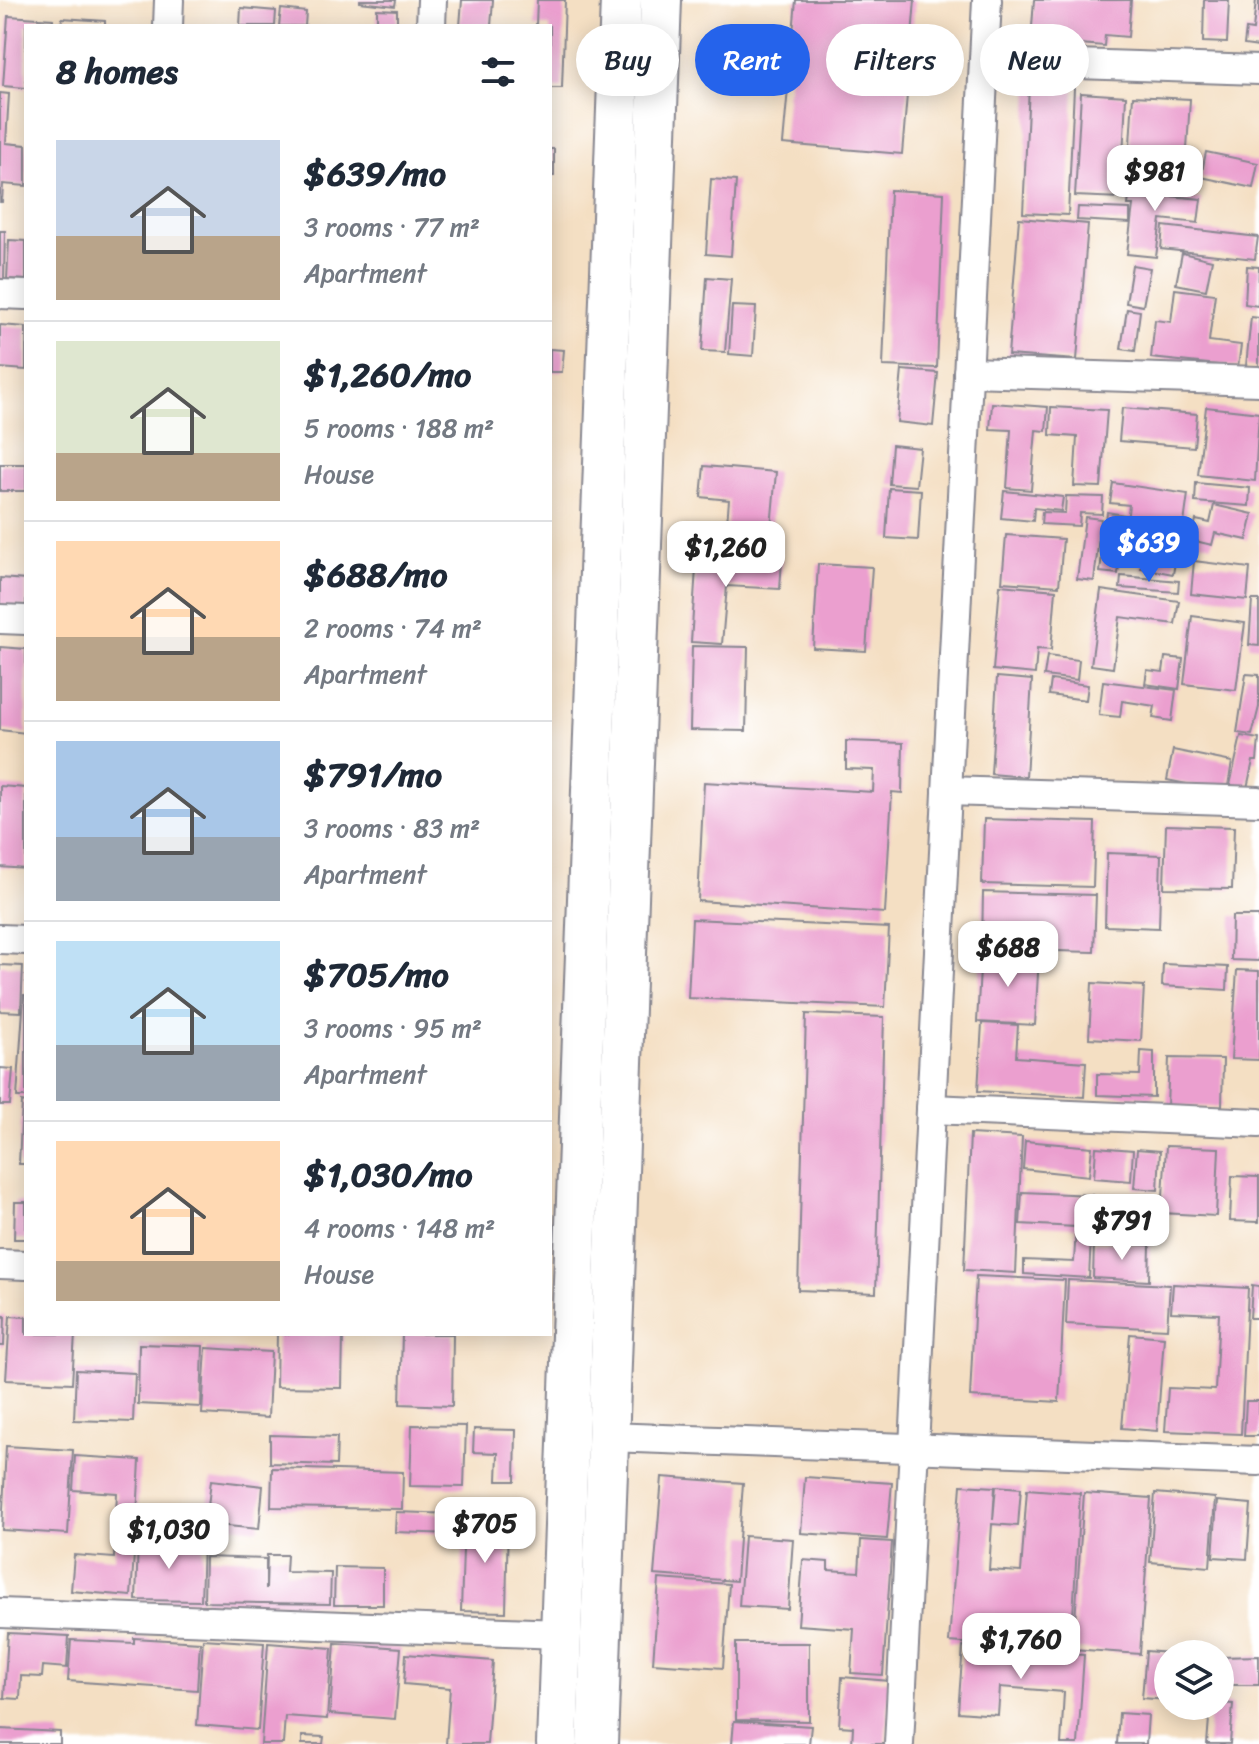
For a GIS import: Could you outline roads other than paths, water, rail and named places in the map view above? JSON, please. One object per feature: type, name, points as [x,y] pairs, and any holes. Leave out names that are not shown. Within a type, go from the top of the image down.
[{"type":"main road","points":[[557,1744],[561,1634],[562,1289],[578,1160],[621,0]]},
{"type":"main road","points":[[597,1744],[661,0]]},
{"type":"main road","points":[[578,1160],[618,1162]]},
{"type":"street","points":[[168,24],[169,0]]},
{"type":"street","points":[[431,24],[432,0]]},
{"type":"street","points":[[986,24],[987,0]]},
{"type":"street","points":[[1089,64],[1259,70]]},
{"type":"street","points":[[899,1744],[982,96]]},
{"type":"street","points":[[0,294],[24,295]]},
{"type":"street","points":[[968,372],[1259,381]]},
{"type":"street","points":[[0,619],[24,620]]},
{"type":"street","points":[[947,791],[1259,801]]},
{"type":"street","points":[[0,939],[24,940]]},
{"type":"street","points":[[931,1109],[1259,1123]]},
{"type":"street","points":[[0,1264],[24,1265]]},
{"type":"street","points":[[608,1437],[1259,1461]]},
{"type":"street","points":[[0,1613],[561,1634]]}]
